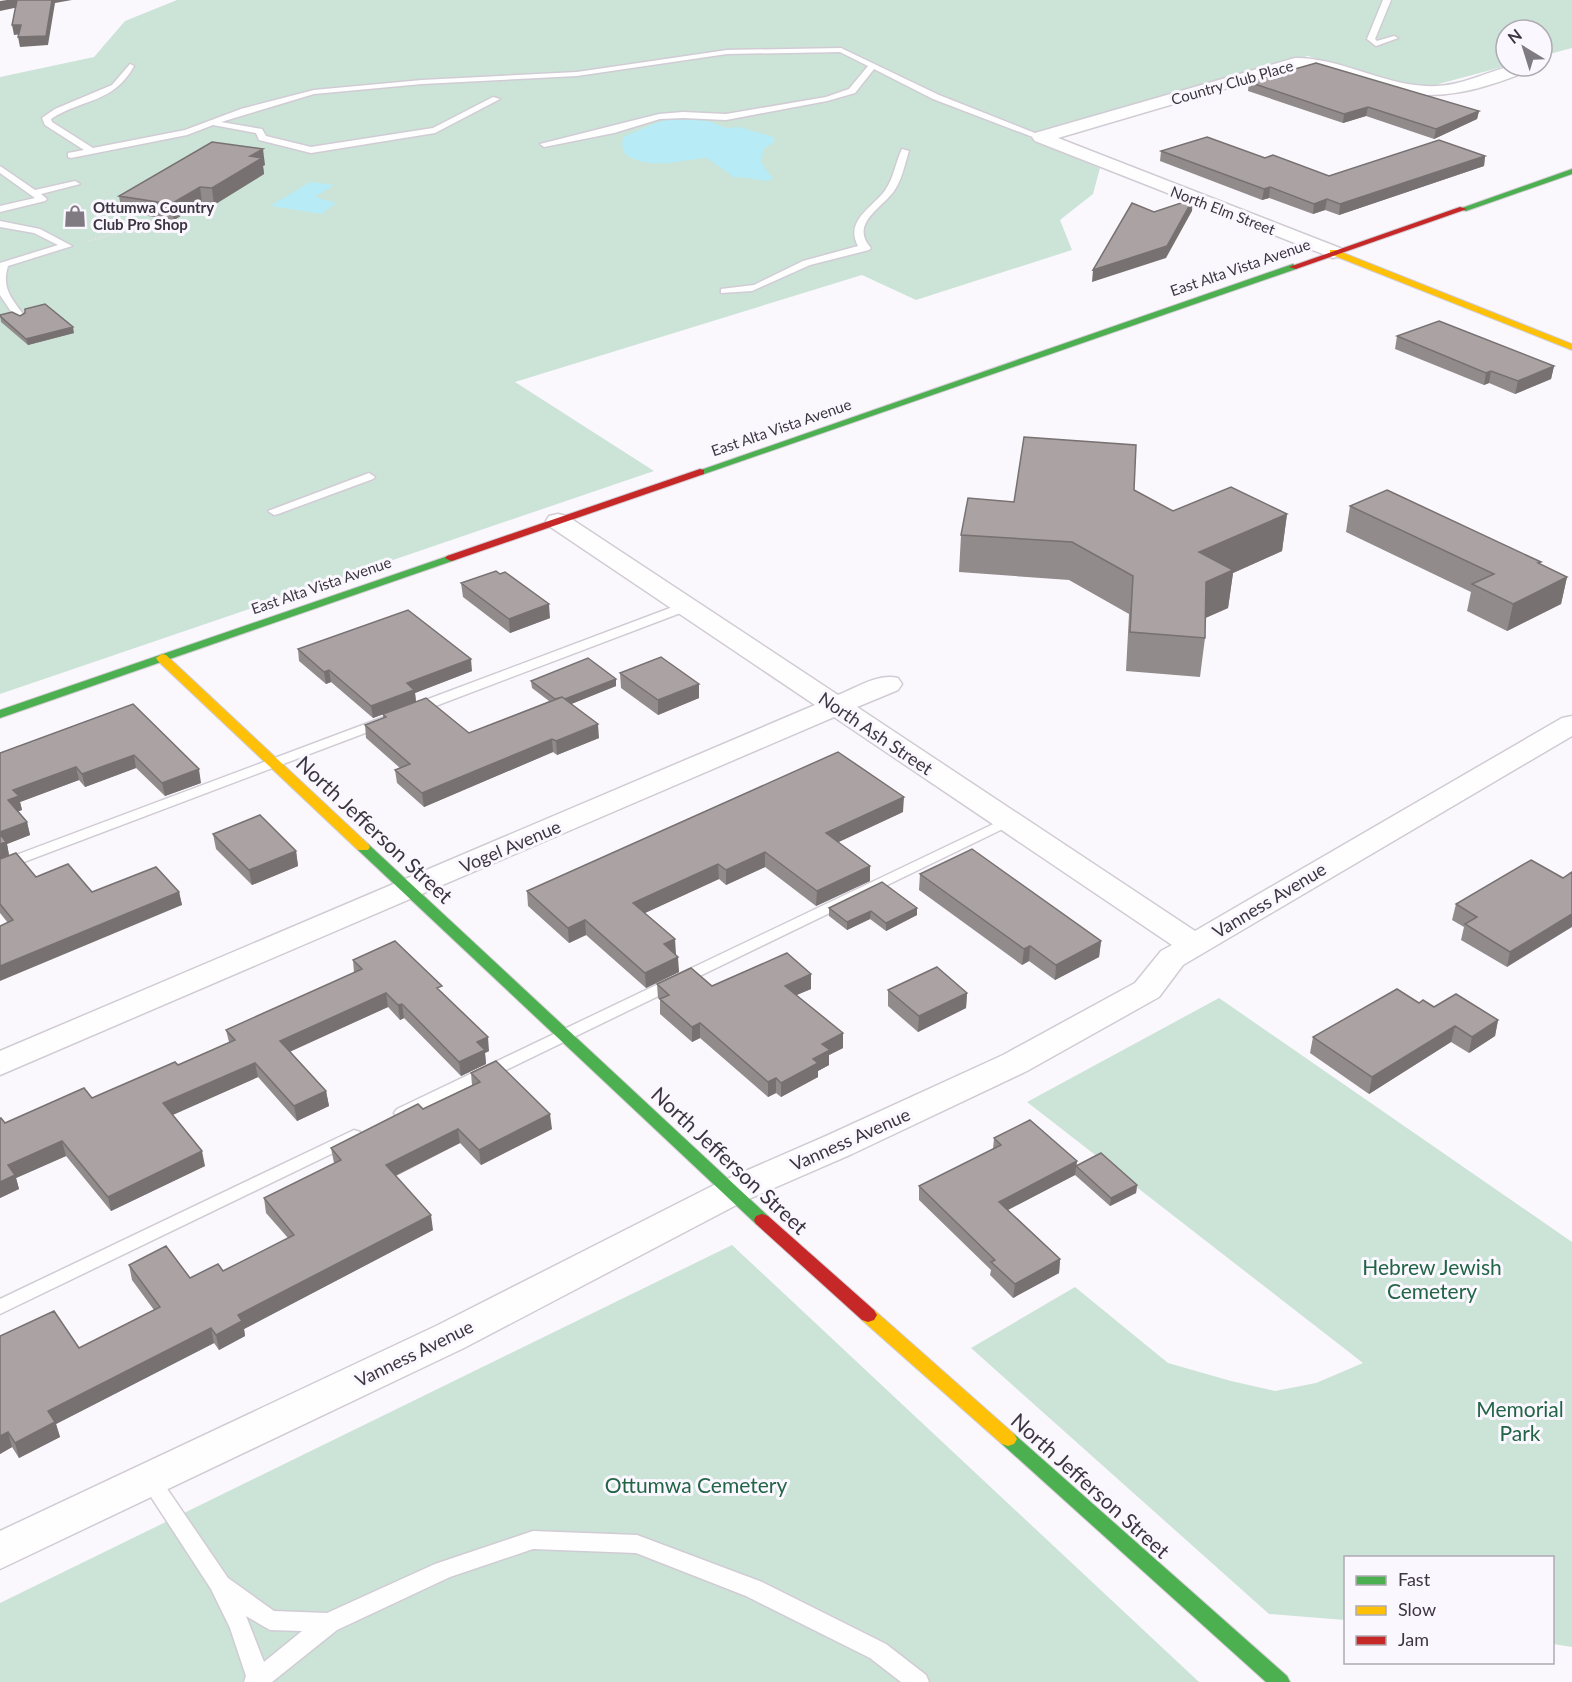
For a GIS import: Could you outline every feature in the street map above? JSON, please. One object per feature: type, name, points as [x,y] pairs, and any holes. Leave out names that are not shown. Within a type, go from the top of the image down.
[{"type":"main road","name":"East Alta Vista Avenue","points":[[0,714],[1572,171]]},
{"type":"main road","name":"North Elm Street","points":[[1333,252],[1572,347]]},
{"type":"main road","name":"North Jefferson Street","points":[[162,658],[731,1192],[1280,1682]]},
{"type":"street","name":"Country Club Place","points":[[1041,137],[1295,63],[1318,62],[1394,87],[1431,92],[1445,92],[1468,87],[1494,78]]},
{"type":"street","name":"North Elm Street","points":[[1041,137],[1333,252]]},
{"type":"street","name":"North Ash Street","points":[[558,521],[1194,945]]},
{"type":"street","name":"Vogel Avenue","points":[[0,1064],[888,684]]},
{"type":"street","name":"Vanness Avenue","points":[[0,1551],[450,1337],[731,1192],[839,1145],[1025,1058],[1147,990],[1172,958],[1572,724]]},
{"type":"lane","points":[[1387,0],[1371,39],[1376,44],[1394,38]]},
{"type":"lane","points":[[71,155],[150,140],[314,92],[422,82],[577,74],[727,52],[842,50],[936,97],[1041,137]]},
{"type":"lane","points":[[544,144],[615,130],[659,117],[683,115],[726,117],[827,99],[852,91],[873,65]]},
{"type":"lane","points":[[90,150],[57,130],[48,123],[46,118],[73,103],[113,89],[124,80],[130,66]]},
{"type":"lane","points":[[210,124],[253,129],[259,131],[262,138],[311,150],[435,130],[496,99]]},
{"type":"lane","points":[[725,291],[758,288],[795,267],[839,252],[866,248],[861,244],[859,231],[863,217],[891,189],[905,151]]},
{"type":"lane","points":[[0,169],[38,196]]},
{"type":"lane","points":[[0,209],[75,184]]},
{"type":"lane","points":[[0,224],[37,231],[67,246]]},
{"type":"lane","points":[[20,317],[3,292],[0,278],[4,264],[67,246]]},
{"type":"lane","points":[[274,511],[369,477]]},
{"type":"lane","points":[[0,866],[686,606]]},
{"type":"lane","points":[[0,1307],[1008,821]]},
{"type":"lane","points":[[150,1480],[220,1585],[241,1627],[257,1680],[329,1623],[443,1570],[533,1540],[637,1544],[754,1589],[878,1651],[918,1682]]},
{"type":"lane","points":[[220,1585],[270,1620],[329,1623]]},
{"type":"path","points":[[67,246],[136,228]]},
{"type":"green space","points":[[177,0],[1572,0],[1572,48],[1554,53],[1554,18],[1494,18],[1494,69],[1435,85],[1402,86],[1308,56],[1028,137],[1100,168],[1093,194],[1060,220],[1072,250],[916,300],[862,275],[515,382],[654,471],[0,694],[0,77],[94,57],[125,21]]},
{"type":"green space","points":[[1219,998],[1572,1242],[1572,1647],[1554,1644],[1554,1556],[1344,1556],[1344,1620],[1269,1614],[971,1348],[1075,1287],[1168,1363],[1231,1381],[1275,1391],[1316,1383],[1363,1363],[1027,1102]]},
{"type":"green space","name":"Ottumwa Cemetery","points":[[732,1245],[1199,1682],[0,1682],[0,1603]]},
{"type":"water","points":[[679,118],[708,121],[726,128],[739,127],[774,137],[774,142],[764,149],[761,162],[773,179],[763,181],[735,178],[707,158],[654,163],[634,159],[625,154],[622,145],[623,137],[658,122]]},
{"type":"water","points":[[310,182],[334,185],[315,197],[336,203],[321,214],[270,206]]},
{"type":"building","points":[[17,0],[52,0],[46,36],[18,37],[21,25],[12,25]]},
{"type":"building","points":[[1316,63],[1479,111],[1436,129],[1368,107],[1344,114],[1249,82]]},
{"type":"building","points":[[1207,137],[1265,158],[1273,155],[1329,176],[1439,140],[1485,156],[1340,204],[1327,199],[1314,204],[1270,187],[1264,189],[1161,151]]},
{"type":"building","points":[[212,142],[263,149],[250,156],[262,158],[212,188],[200,187],[171,204],[119,196]]},
{"type":"building","points":[[1193,199],[1167,246],[1093,270],[1132,203],[1154,212]]},
{"type":"building","points":[[45,304],[73,327],[26,339],[0,316],[12,312],[20,316],[25,313],[25,309]]},
{"type":"building","points":[[1439,321],[1554,366],[1518,381],[1491,371],[1486,373],[1397,336]]},
{"type":"building","points":[[1024,437],[1136,445],[1134,490],[1173,511],[1231,487],[1287,514],[1199,552],[1233,570],[1206,582],[1205,638],[1130,632],[1133,576],[1072,542],[961,535],[968,498],[1014,502]]},
{"type":"building","points":[[1387,490],[1541,562],[1538,563],[1567,577],[1513,604],[1472,584],[1494,574],[1350,506]]},
{"type":"building","points":[[496,571],[500,574],[505,572],[549,604],[509,619],[461,583]]},
{"type":"building","points":[[408,610],[471,659],[407,683],[414,690],[371,706],[329,670],[324,672],[298,649]]},
{"type":"building","points":[[661,657],[699,684],[658,700],[620,673]]},
{"type":"building","points":[[588,658],[616,679],[565,699],[562,697],[555,699],[531,681]]},
{"type":"building","points":[[562,697],[598,724],[556,741],[552,739],[422,793],[395,770],[410,764],[365,725],[386,717],[383,714],[426,698],[469,733]]},
{"type":"building","points":[[133,704],[199,769],[162,783],[134,755],[82,774],[76,767],[13,790],[19,796],[8,800],[27,822],[0,832],[0,753]]},
{"type":"building","points":[[838,752],[904,797],[826,833],[870,866],[817,891],[765,852],[726,870],[718,864],[633,903],[675,939],[664,944],[678,957],[645,973],[585,920],[568,928],[527,891]]},
{"type":"building","points":[[260,815],[296,851],[249,870],[213,834]]},
{"type":"building","points":[[0,834],[6,842],[0,844]]},
{"type":"building","points":[[972,849],[1101,941],[1056,965],[1030,946],[1024,949],[920,874]]},
{"type":"building","points":[[16,853],[36,877],[68,864],[92,892],[156,867],[179,892],[0,966],[0,926],[13,920],[0,904],[0,859]]},
{"type":"building","points":[[1531,860],[1563,878],[1572,872],[1572,914],[1510,952],[1465,924],[1477,917],[1456,904]]},
{"type":"building","points":[[882,882],[917,908],[886,923],[871,911],[847,922],[829,908]]},
{"type":"building","points":[[395,941],[442,986],[437,988],[488,1037],[477,1042],[485,1050],[459,1062],[402,1004],[398,1005],[386,993],[280,1041],[326,1091],[294,1106],[255,1063],[163,1103],[202,1151],[108,1197],[62,1141],[8,1165],[15,1175],[0,1182],[0,1118],[5,1123],[84,1088],[92,1098],[175,1062],[178,1065],[235,1040],[226,1030],[362,969],[353,960]]},
{"type":"building","points":[[787,953],[811,974],[785,986],[843,1033],[822,1044],[830,1050],[813,1059],[818,1063],[781,1083],[776,1078],[768,1082],[700,1023],[692,1027],[660,999],[669,995],[657,984],[691,968],[712,986]]},
{"type":"building","points":[[937,967],[967,993],[919,1016],[888,990]]},
{"type":"building","points":[[1397,989],[1419,1003],[1423,1000],[1434,1007],[1456,994],[1498,1020],[1472,1037],[1455,1026],[1372,1077],[1313,1037]]},
{"type":"building","points":[[496,1061],[550,1114],[479,1150],[458,1129],[386,1165],[431,1215],[238,1315],[242,1321],[216,1335],[211,1328],[48,1411],[55,1422],[15,1443],[8,1432],[0,1436],[0,1336],[54,1311],[79,1348],[160,1307],[129,1265],[166,1246],[190,1278],[218,1264],[223,1271],[294,1235],[264,1198],[341,1160],[331,1148],[418,1104],[423,1109],[480,1082],[471,1073]]},
{"type":"building","points":[[1030,1120],[1077,1161],[999,1202],[1060,1259],[1015,1284],[991,1262],[995,1260],[919,1186],[1001,1145],[994,1138]]},
{"type":"building","points":[[1101,1153],[1137,1185],[1111,1198],[1076,1166]]},
{"type":"traffic: fast","points":[[1463,209],[1572,171]]},
{"type":"traffic: fast","points":[[700,472],[1293,267]]},
{"type":"traffic: fast","points":[[0,714],[451,558]]},
{"type":"traffic: fast","points":[[363,847],[762,1220]]},
{"type":"traffic: fast","points":[[1008,1439],[1280,1682]]},
{"type":"traffic: slow","points":[[1333,252],[1572,347]]},
{"type":"traffic: slow","points":[[162,658],[363,847]]},
{"type":"traffic: slow","points":[[868,1315],[1008,1439]]},
{"type":"traffic: jam","points":[[1293,267],[1463,209]]},
{"type":"traffic: jam","points":[[451,558],[700,472]]},
{"type":"traffic: jam","points":[[762,1220],[868,1315]]},
{"type":"place","name":"Ottumwa Country Club Pro Shop","points":[[75,216]]},
{"type":"park label","name":"Hebrew Jewish Cemetery","points":[[1432,1278]]},
{"type":"park label","name":"Memorial Park","points":[[1520,1420]]}]
